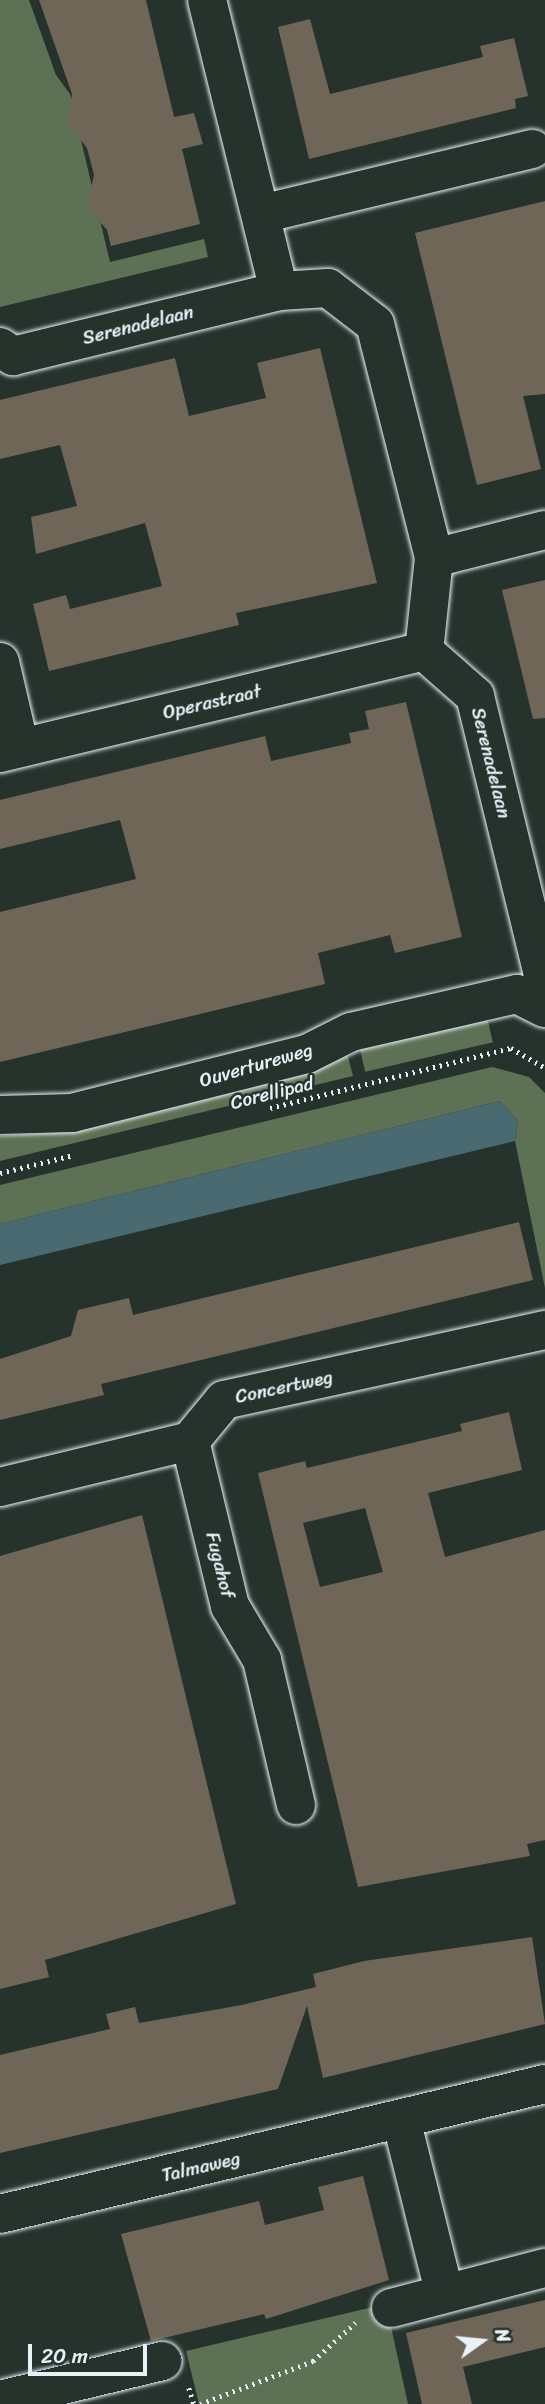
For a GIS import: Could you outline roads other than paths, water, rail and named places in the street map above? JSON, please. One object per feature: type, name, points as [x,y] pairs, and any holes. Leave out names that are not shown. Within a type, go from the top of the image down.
[{"type":"street","points":[[207,0],[279,291]]},
{"type":"street","points":[[261,214],[532,149]]},
{"type":"street","name":"Serenadelaan","points":[[0,347],[13,356],[279,291],[328,288],[375,324],[434,558],[424,651],[475,696],[536,903],[543,974],[542,1005]]},
{"type":"street","points":[[434,558],[545,530]]},
{"type":"street","name":"Operastraat","points":[[10,750],[424,651]]},
{"type":"street","points":[[0,662],[10,750]]},
{"type":"street","name":"Ouvertureweg","points":[[0,1115],[72,1113],[307,1054],[351,1032],[517,994],[542,1005]]},
{"type":"street","name":"Concertweg","points":[[190,1441],[224,1400],[545,1329]]},
{"type":"street","points":[[0,1487],[190,1441]]},
{"type":"street","name":"Fugahof","points":[[190,1441],[230,1606],[262,1660],[296,1805]]},
{"type":"street","name":"Talmaweg","points":[[0,2214],[545,2084]]},
{"type":"street","points":[[401,2119],[444,2291]]},
{"type":"street","points":[[391,2308],[444,2291],[545,2268]]},
{"type":"street","points":[[0,2400],[162,2361]]},
{"type":"water","points":[[500,1101],[518,1121],[515,1141],[0,1265],[0,1224]]}]
